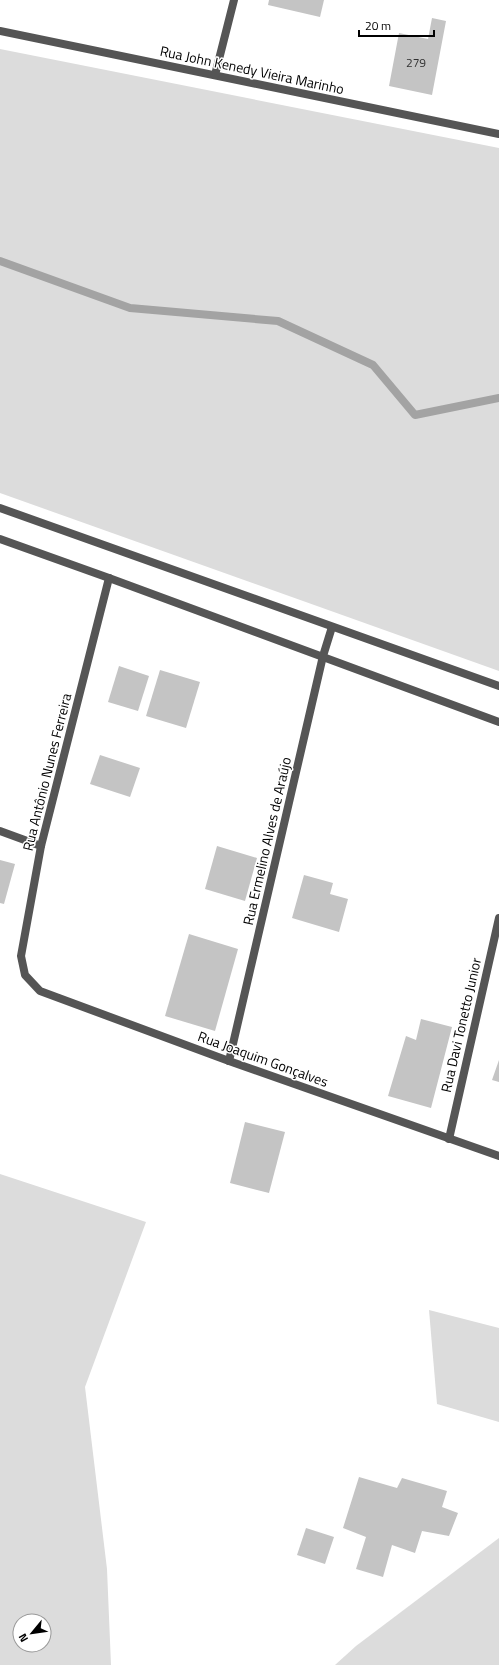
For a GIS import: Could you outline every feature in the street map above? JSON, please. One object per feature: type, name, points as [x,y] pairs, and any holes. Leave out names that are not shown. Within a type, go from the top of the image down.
[{"type":"street","points":[[215,75],[234,0]]},
{"type":"street","name":"Rua John Kenedy Vieira Marinho","points":[[0,31],[499,134]]},
{"type":"street","points":[[0,508],[499,686]]},
{"type":"street","points":[[0,539],[323,656],[499,722]]},
{"type":"street","name":"Rua Antônio Nunes Ferreira","points":[[25,975],[21,956],[41,846],[109,578]]},
{"type":"street","name":"Rua Ermelino Alves de Araújo","points":[[229,1061],[323,656],[332,627]]},
{"type":"street","points":[[0,831],[41,846]]},
{"type":"street","name":"Rua Davi Tonetto Junior","points":[[449,1138],[499,918]]},
{"type":"street","name":"Rua Joaquim Gonçalves","points":[[25,975],[40,990],[229,1061],[499,1156]]},
{"type":"shaded area","points":[[0,49],[499,148],[499,671],[0,493]]},
{"type":"shaded area","points":[[0,1174],[146,1222],[85,1387],[107,1569],[111,1665],[0,1665]]},
{"type":"shaded area","points":[[429,1310],[499,1328],[499,1422],[437,1404]]},
{"type":"shaded area","points":[[499,1538],[499,1665],[335,1665],[356,1646]]},
{"type":"building","points":[[269,0],[324,0],[320,17],[268,5]]},
{"type":"building","points":[[432,18],[446,21],[432,95],[389,86],[399,33],[428,39]]},
{"type":"building","points":[[119,666],[149,676],[138,711],[108,702]]},
{"type":"building","points":[[160,670],[200,682],[186,728],[146,716]]},
{"type":"building","points":[[100,755],[140,768],[130,797],[90,784]]},
{"type":"building","points":[[217,846],[257,858],[245,901],[205,889]]},
{"type":"building","points":[[0,860],[15,864],[4,904],[0,903]]},
{"type":"building","points":[[304,875],[333,883],[330,894],[348,899],[339,932],[292,918]]},
{"type":"building","points":[[189,934],[238,949],[215,1031],[165,1016]]},
{"type":"building","points":[[421,1019],[452,1027],[431,1108],[388,1096],[406,1036],[416,1040]]},
{"type":"building","points":[[499,1060],[499,1082],[492,1080]]},
{"type":"building","points":[[245,1122],[285,1132],[269,1193],[230,1183]]},
{"type":"building","points":[[359,1477],[397,1488],[402,1478],[447,1491],[442,1507],[458,1513],[449,1536],[422,1531],[415,1553],[392,1545],[383,1577],[356,1569],[366,1537],[343,1528]]},
{"type":"building","points":[[306,1528],[334,1537],[325,1564],[297,1555]]},
{"type":"waterway","points":[[0,261],[130,308],[278,321],[373,365],[415,415],[499,398]]}]
